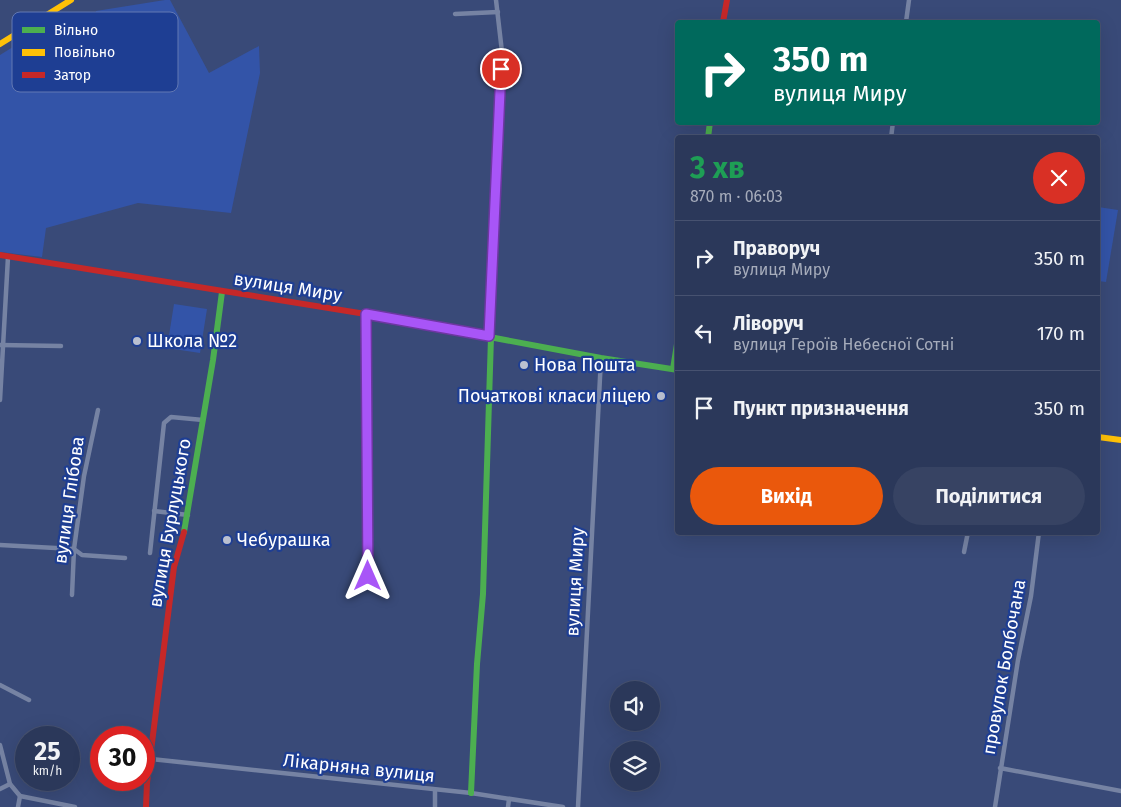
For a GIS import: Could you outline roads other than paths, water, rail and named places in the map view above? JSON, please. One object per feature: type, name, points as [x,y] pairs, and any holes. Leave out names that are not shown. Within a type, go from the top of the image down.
[{"type":"street","points":[[52,12],[71,0]]},
{"type":"street","points":[[471,793],[477,664],[483,594],[490,337],[501,102],[502,52],[496,0]]},
{"type":"street","points":[[723,20],[727,0]]},
{"type":"street","points":[[906,20],[909,0]]},
{"type":"street","points":[[456,14],[498,12]]},
{"type":"street","points":[[0,44],[12,37]]},
{"type":"street","name":"вулиця Миру","points":[[0,255],[366,314],[601,358],[675,369]]},
{"type":"street","points":[[0,400],[8,257]]},
{"type":"street","name":"вулиця Бурлуцького","points":[[155,726],[174,567],[188,515],[222,292]]},
{"type":"street","points":[[366,314],[368,576]]},
{"type":"street","points":[[2,345],[62,346]]},
{"type":"street","name":"вулиця Миру","points":[[578,807],[601,358]]},
{"type":"street","name":"вулиця Глібова","points":[[72,595],[74,550],[84,476],[98,410]]},
{"type":"street","points":[[150,554],[164,423],[171,417],[203,420]]},
{"type":"street","points":[[1100,437],[1121,440]]},
{"type":"street","points":[[154,511],[188,515]]},
{"type":"street","points":[[964,552],[967,535]]},
{"type":"street","name":"провулок Болбочана","points":[[995,807],[1018,660],[1031,596],[1039,535]]},
{"type":"street","points":[[0,545],[74,550],[82,555],[125,558]]},
{"type":"street","points":[[0,685],[29,700]]},
{"type":"street","points":[[0,745],[10,784],[20,796],[75,807]]},
{"type":"street","name":"Лікарняна вулиця","points":[[155,760],[471,793],[563,807]]},
{"type":"street","points":[[1000,768],[1121,791]]},
{"type":"street","points":[[0,789],[10,784]]},
{"type":"street","points":[[435,790],[435,807]]},
{"type":"street","name":"вулиця Бурлуцького","points":[[146,807],[147,791]]},
{"type":"street","points":[[18,807],[20,796]]},
{"type":"street","points":[[508,807],[509,799]]},
{"type":"place","name":"Школа №2","points":[[137,341]]},
{"type":"place","name":"Нова Пошта","points":[[524,365]]},
{"type":"place","name":"Початкові класи ліцею","points":[[661,396]]},
{"type":"place","name":"Чебурашка","points":[[227,540]]}]
